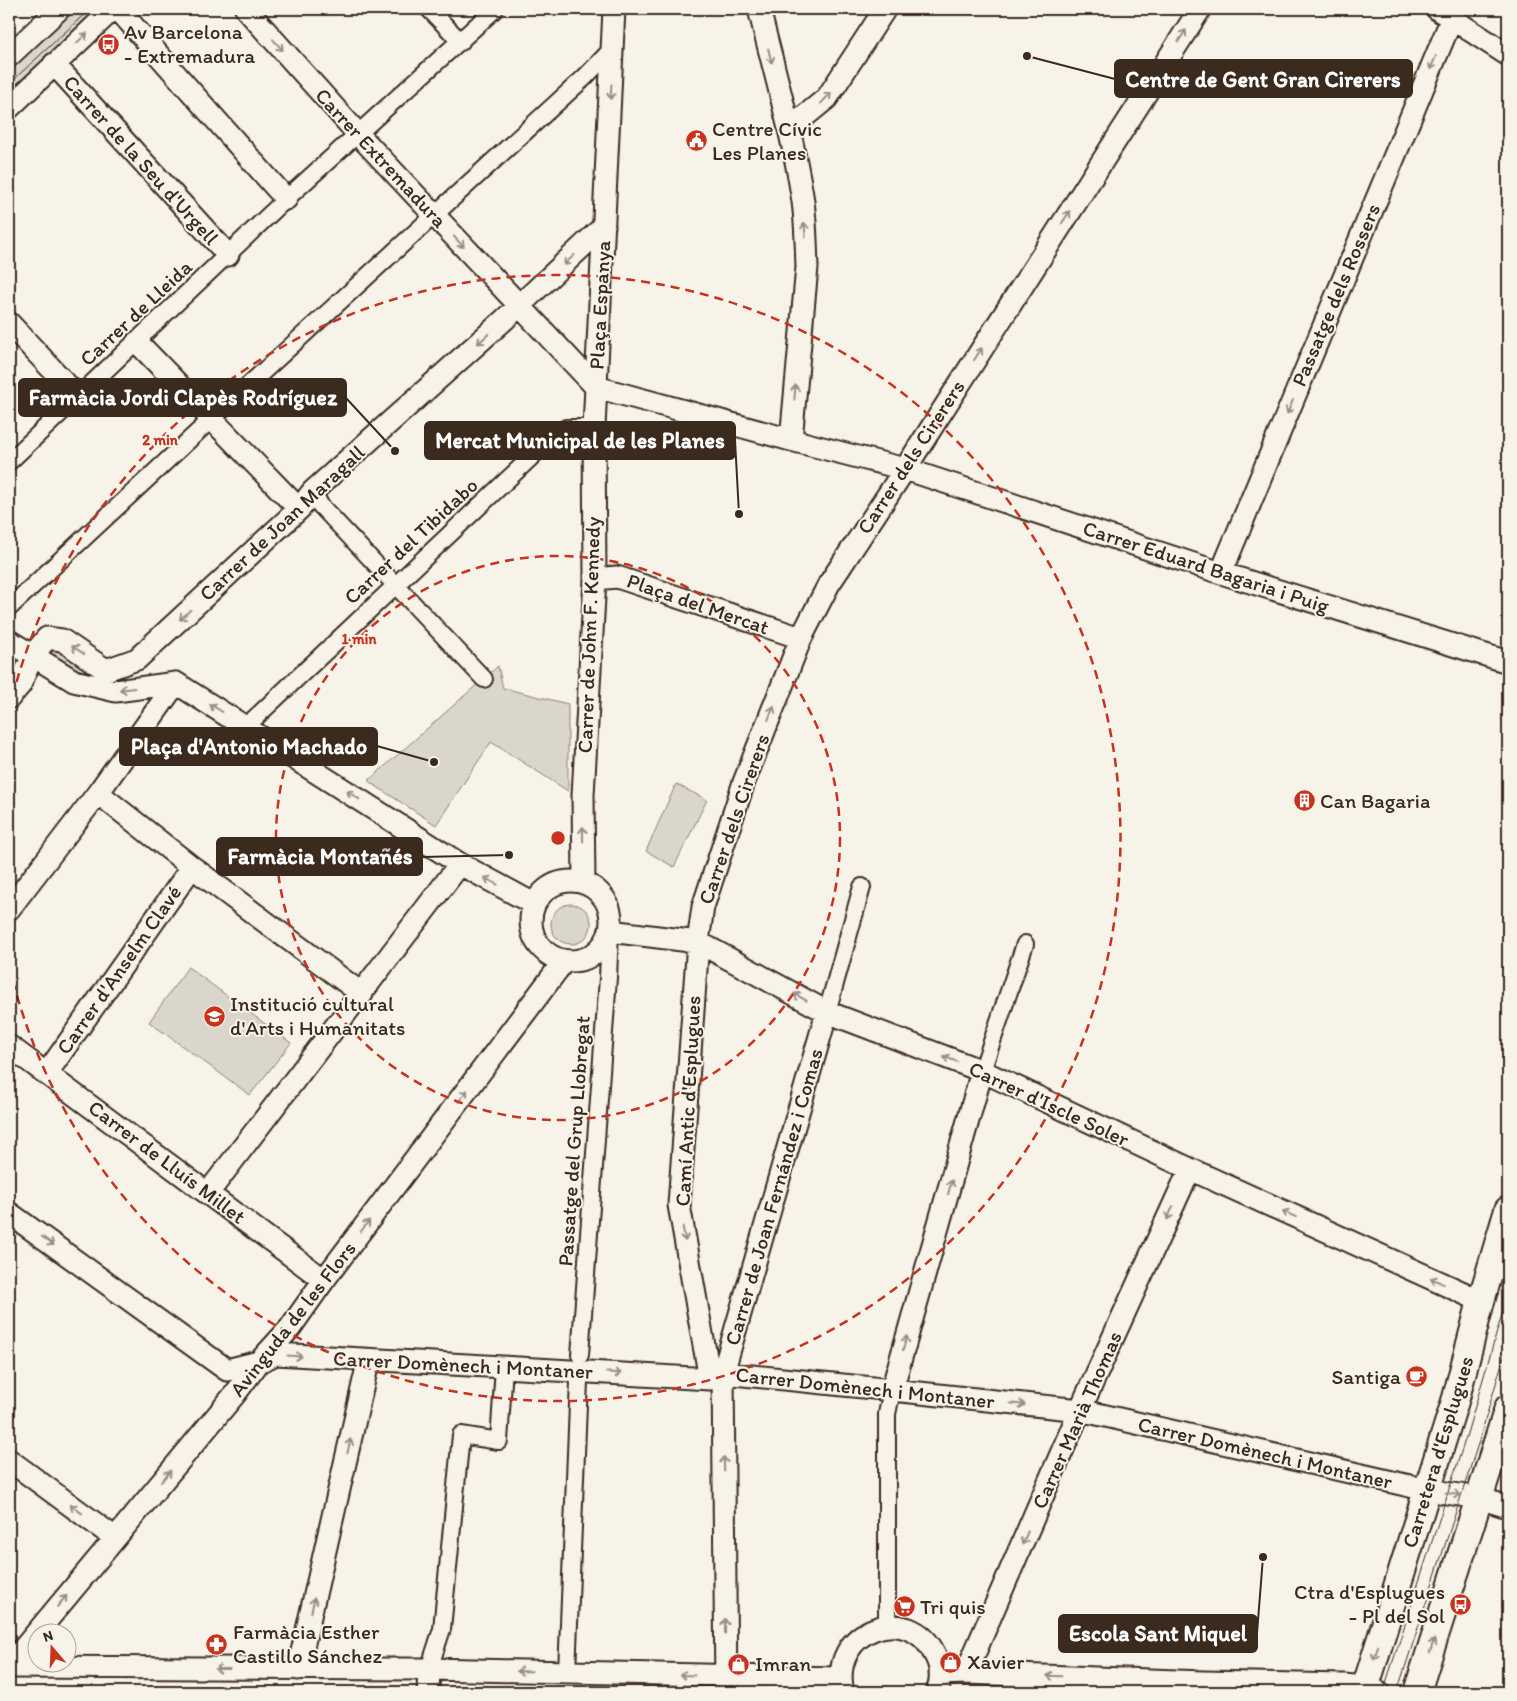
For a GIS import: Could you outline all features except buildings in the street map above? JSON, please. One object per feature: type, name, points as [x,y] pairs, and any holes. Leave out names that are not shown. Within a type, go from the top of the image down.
[{"type":"street","points":[[9,56],[60,9]]},
{"type":"street","points":[[9,108],[113,9]]},
{"type":"street","points":[[118,9],[286,199]]},
{"type":"street","name":"Carrer Extremadura","points":[[246,9],[358,134],[519,306]]},
{"type":"street","points":[[429,9],[461,42]]},
{"type":"street","name":"Carrer de Lleida","points":[[9,462],[286,199],[461,42],[495,9]]},
{"type":"street","points":[[604,226],[614,9]]},
{"type":"street","points":[[759,9],[789,129],[802,196],[807,267],[791,440]]},
{"type":"street","points":[[789,129],[827,98],[885,9]]},
{"type":"street","name":"Carrer dels Cirerers","points":[[698,942],[703,908],[744,782],[801,638],[829,584],[905,469],[1200,9]]},
{"type":"street","points":[[1444,13],[1508,55]]},
{"type":"street","name":"Passatge dels Rossers","points":[[1221,573],[1444,13]]},
{"type":"street","points":[[9,608],[211,420],[585,78],[613,48]]},
{"type":"street","name":"Carrer de la Seu d'Urgell","points":[[54,64],[228,255]]},
{"type":"street","name":"Plaça Espanya","points":[[596,387],[519,306],[604,226]]},
{"type":"street","name":"Plaça Espanya","points":[[596,387],[604,226]]},
{"type":"street","name":"Carrer de Joan Maragall","points":[[33,655],[47,638],[62,640],[106,670],[137,659],[299,509],[313,491],[519,306]]},
{"type":"street","points":[[9,323],[77,396]]},
{"type":"street","points":[[137,342],[299,509]]},
{"type":"street","name":"Carrer Eduard Bagaria i Puig","points":[[596,387],[905,469],[1221,573],[1508,662]]},
{"type":"street","name":"Carrer de John F. Kennedy","points":[[584,883],[583,795],[595,579],[594,428],[596,387]]},
{"type":"street","name":"Carrer del Tibidabo","points":[[245,726],[542,447],[566,428],[594,428]]},
{"type":"street","points":[[313,491],[320,505],[484,679]]},
{"type":"street","name":"Plaça del Mercat","points":[[595,579],[617,577],[801,638]]},
{"type":"street","points":[[9,642],[74,681],[116,691],[176,683],[460,864],[534,904]]},
{"type":"street","points":[[9,698],[20,685],[33,655]]},
{"type":"street","points":[[9,910],[98,793],[176,683]]},
{"type":"street","points":[[98,793],[192,868],[362,994]]},
{"type":"street","points":[[208,1193],[460,864]]},
{"type":"street","name":"Carrer d'Anselm Clavé","points":[[46,1073],[192,868]]},
{"type":"street","points":[[570,881],[584,883],[598,891],[607,902],[611,916],[610,931],[604,944],[595,954],[578,961],[564,961],[551,957],[540,948],[532,936],[530,917],[534,904],[542,892],[556,884],[570,881]]},
{"type":"street","name":"Carrer de Joan Fernández i Comas","points":[[726,1684],[716,1376],[827,1012],[862,887]]},
{"type":"street","name":"Carrer d'Iscle Soler","points":[[610,931],[698,942],[827,1012],[982,1071],[1190,1169],[1481,1301]]},
{"type":"street","name":"Passatge del Grup Llobregat","points":[[580,1355],[610,931]]},
{"type":"street","name":"Camí Antic d'Esplugues","points":[[698,942],[679,1205],[716,1376]]},
{"type":"street","points":[[887,1626],[887,1414],[892,1390],[982,1071],[1025,944]]},
{"type":"street","name":"Avinguda de les Flors","points":[[9,1666],[240,1388],[259,1362],[290,1328],[564,961]]},
{"type":"street","name":"Carrer de Lluís Millet","points":[[9,1046],[324,1280]]},
{"type":"street","name":"Carrer Marià Thomas","points":[[966,1673],[1080,1410],[1190,1169]]},
{"type":"street","name":"Carretera d'Esplugues","points":[[1369,1690],[1427,1490],[1456,1398],[1481,1301],[1508,1210]]},
{"type":"street","name":"Carrer Domènech i Montaner","points":[[9,1213],[227,1370],[259,1362],[276,1354],[504,1367],[716,1376],[892,1390],[1080,1410],[1427,1490],[1479,1498],[1508,1507]]},
{"type":"street","points":[[298,1669],[367,1367],[366,1360]]},
{"type":"street","points":[[428,1692],[429,1669],[442,1629],[461,1435],[499,1441],[504,1367]]},
{"type":"street","points":[[567,1672],[579,1381]]},
{"type":"street","points":[[1417,1692],[1508,1408]]},
{"type":"street","points":[[9,1460],[115,1538]]},
{"type":"street","points":[[9,1666],[429,1669],[567,1672],[726,1684],[842,1685],[842,1664],[847,1650],[856,1638],[869,1630],[897,1626],[910,1630],[922,1637],[932,1647],[938,1660],[938,1683],[966,1673],[1198,1687],[1338,1685],[1369,1690]]},
{"type":"shaded area","points":[[77,9],[102,9],[9,96],[9,72]]},
{"type":"shaded area","points":[[53,649],[58,649],[124,684],[94,680],[48,655]]},
{"type":"shaded area","points":[[498,666],[503,688],[568,704],[568,791],[491,742],[436,825],[368,781]]},
{"type":"shaded area","points":[[676,784],[707,800],[674,867],[646,851]]},
{"type":"shaded area","points":[[571,904],[585,910],[591,924],[585,938],[571,944],[557,938],[551,924],[557,910]]},
{"type":"shaded area","points":[[188,967],[291,1043],[250,1095],[149,1022]]},
{"type":"tram line","points":[[9,84],[90,9]]},
{"type":"tram line","points":[[1383,1692],[1466,1437],[1508,1294]]},
{"type":"tram line","points":[[1397,1692],[1479,1441],[1508,1343]]},
{"type":"place","name":"Av Barcelona - Extremadura","points":[[108,44]]},
{"type":"place","name":"Centre de Gent Gran Cirerers","points":[[1027,56]]},
{"type":"place","name":"Centre Cívic Les Planes","points":[[696,141]]},
{"type":"place","name":"Farmàcia Jordi Clapès Rodríguez","points":[[395,451]]},
{"type":"place","name":"Mercat Municipal de les Planes","points":[[739,514]]},
{"type":"place","name":"Plaça d'Antonio Machado","points":[[434,762]]},
{"type":"place","name":"Can Bagaria","points":[[1304,801]]},
{"type":"place","name":"Farmàcia Montañés","points":[[509,855]]},
{"type":"place","name":"Institució cultural d'Arts i Humanitats","points":[[214,1016]]},
{"type":"place","name":"Santiga","points":[[1417,1377]]},
{"type":"place","name":"Escola Sant Miquel","points":[[1263,1557]]},
{"type":"place","name":"Ctra d'Esplugues - Pl del Sol","points":[[1461,1604]]},
{"type":"place","name":"Tri quis","points":[[904,1607]]},
{"type":"place","name":"Farmàcia Esther Castillo Sánchez","points":[[217,1644]]},
{"type":"place","name":"Xavier","points":[[951,1662]]},
{"type":"place","name":"Imran","points":[[739,1664]]}]
